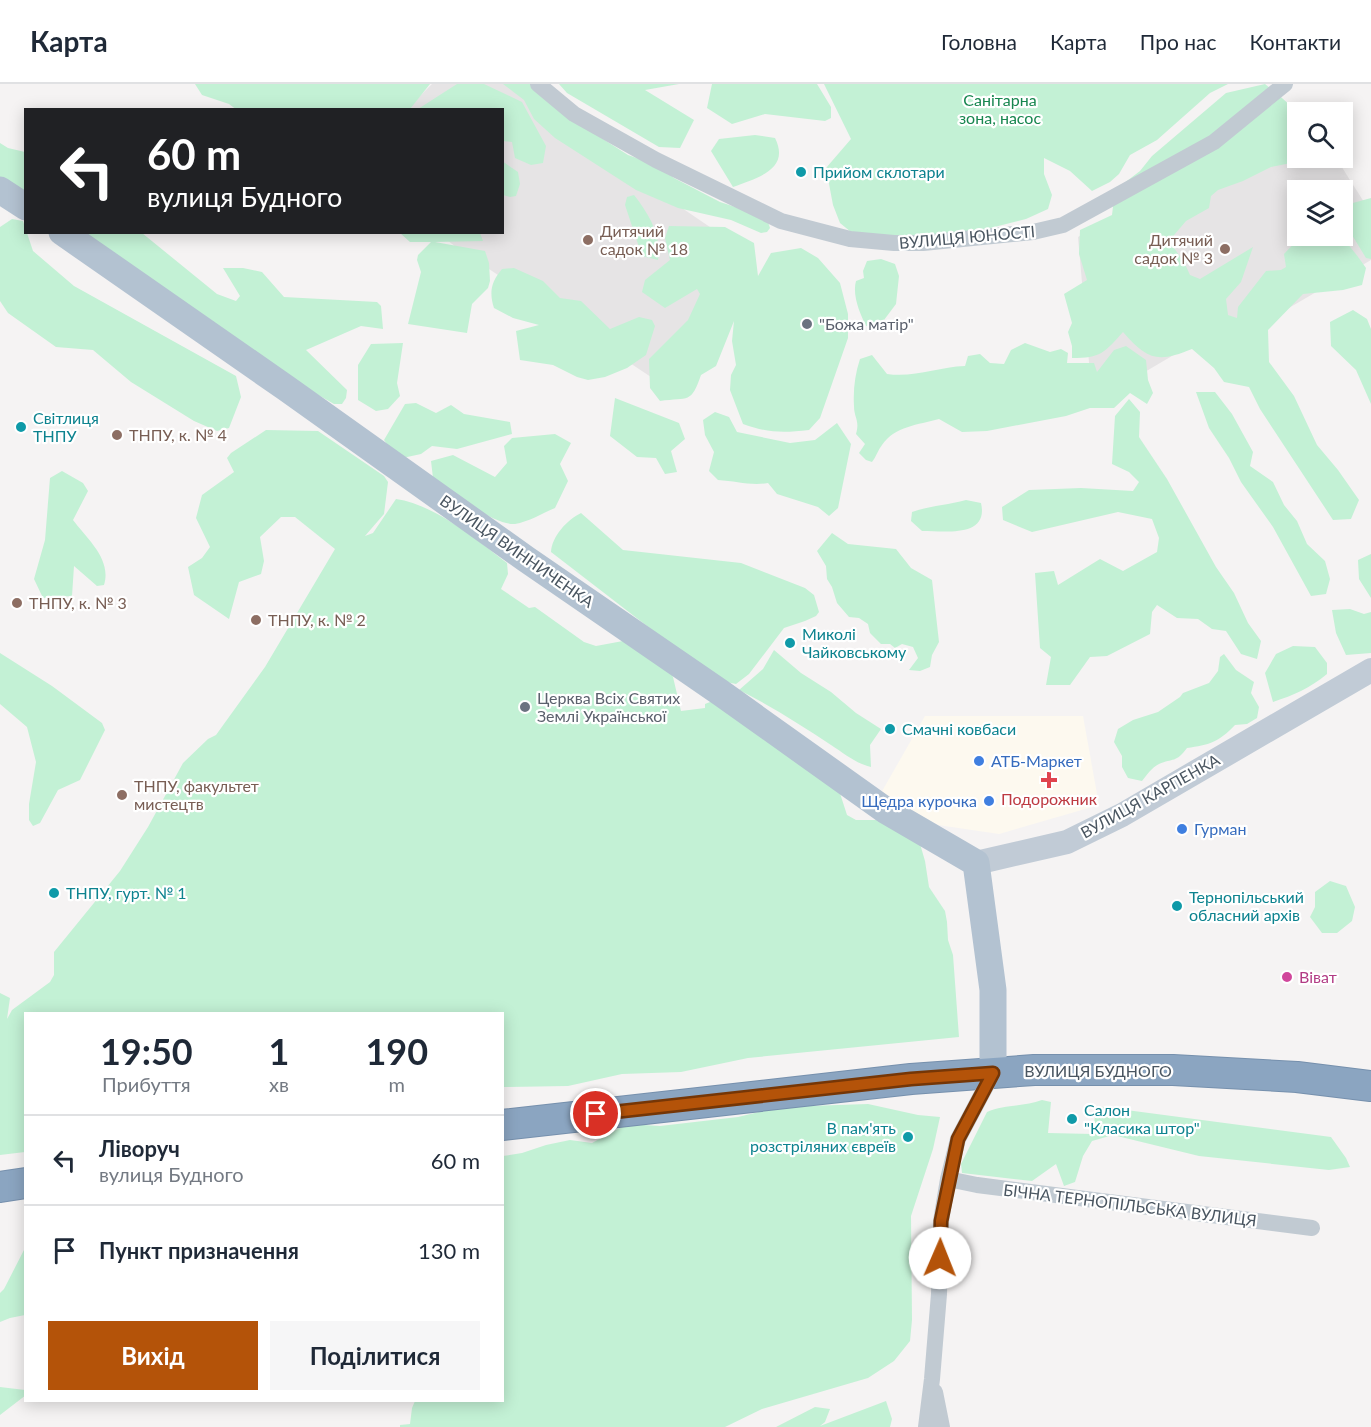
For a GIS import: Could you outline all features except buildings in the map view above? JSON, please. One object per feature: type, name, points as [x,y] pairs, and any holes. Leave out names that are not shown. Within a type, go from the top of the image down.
[{"type":"highway","name":"ВУЛИЦЯ БУДНОГО","points":[[504,1125],[911,1079],[1034,1070],[1173,1070],[1297,1077],[1371,1086]]},
{"type":"highway","points":[[0,1187],[24,1183]]},
{"type":"main road","points":[[0,190],[24,206]]},
{"type":"main road","name":"ВУЛИЦЯ ВИННИЧЕНКА","points":[[65,234],[885,810],[976,862]]},
{"type":"main road","name":"ВУЛИЦЯ КАРПЕНКА","points":[[976,862],[1067,842],[1122,815],[1371,670]]},
{"type":"main road","points":[[976,862],[993,990],[993,1073]]},
{"type":"street","name":"ВУЛИЦЯ ЮНОСТІ","points":[[538,84],[574,114],[656,160],[781,221],[850,239],[894,243],[923,243],[1032,232],[1064,225],[1214,142],[1285,84]]},
{"type":"street","points":[[926,1427],[939,1294],[941,1221],[948,1179],[958,1139],[993,1073]]},
{"type":"street","name":"БІЧНА ТЕРНОПІЛЬСЬКА ВУЛИЦЯ","points":[[948,1179],[977,1185],[1312,1228]]},
{"type":"street","points":[[932,1380],[942,1427]]},
{"type":"shaded area","name":"Дитячий садок № 18","points":[[432,84],[517,84],[610,159],[751,255],[663,385],[439,234],[504,234],[504,108],[408,108]]},
{"type":"shaded area","name":"Дитячий садок № 3","points":[[1287,113],[1287,168],[1342,168],[1350,180],[1287,180],[1287,246],[1353,246],[1353,185],[1371,213],[1371,260],[1203,358],[1194,343],[1138,376],[1091,385],[1078,237]]},
{"type":"shaded area","points":[[925,716],[1083,716],[1099,805],[999,834],[938,825],[881,793]]},
{"type":"green space","points":[[195,84],[430,84],[411,108],[234,108],[202,95]]},
{"type":"green space","points":[[457,84],[484,84],[522,102],[546,146],[543,163],[531,165],[515,158],[512,142],[504,141],[504,108],[420,108]]},
{"type":"green space","points":[[503,84],[533,84],[567,116],[628,155],[659,166],[674,178],[720,202],[757,214],[768,222],[770,228],[767,232],[761,233],[731,220],[678,208],[636,190],[555,138],[534,119],[524,100]]},
{"type":"green space","points":[[559,84],[679,84],[645,90],[694,120],[680,148],[659,147],[567,93]]},
{"type":"green space","points":[[712,84],[817,84],[831,107],[831,118],[825,121],[765,114],[732,124],[707,108]]},
{"type":"green space","name":"Санітарна зона, насос","points":[[824,84],[1228,84],[1210,93],[1157,140],[1130,155],[1119,174],[1110,182],[1092,191],[1070,171],[1044,158],[1044,174],[1052,195],[1048,209],[1026,219],[955,237],[857,237],[840,223],[833,205],[826,168],[851,139]]},
{"type":"green space","name":"Дитячий садок № 3","points":[[1265,84],[1287,103],[1287,164],[1271,167],[1218,190],[1211,196],[1209,208],[1186,221],[1169,241],[1190,275],[1200,279],[1253,247],[1241,282],[1226,299],[1228,315],[1237,318],[1238,307],[1266,271],[1281,270],[1286,267],[1284,254],[1292,246],[1349,246],[1366,268],[1362,285],[1343,290],[1303,294],[1268,330],[1269,362],[1294,396],[1317,445],[1359,500],[1351,519],[1333,520],[1260,409],[1249,387],[1224,382],[1214,368],[1192,349],[1170,356],[1154,356],[1139,348],[1123,332],[1101,353],[1090,357],[1072,358],[1072,346],[1068,332],[1072,323],[1064,294],[1087,280],[1079,254],[1080,230],[1112,215],[1115,190],[1140,171],[1152,156],[1226,93]]},
{"type":"green space","points":[[755,135],[775,138],[779,149],[778,158],[769,171],[733,187],[711,151],[719,139]]},
{"type":"green space","points":[[0,143],[8,148],[24,152],[24,200],[0,184]]},
{"type":"green space","points":[[504,162],[518,172],[520,184],[516,196],[504,195]]},
{"type":"green space","points":[[634,195],[645,210],[656,234],[658,260],[642,256],[625,205],[627,197]]},
{"type":"green space","points":[[1371,198],[1371,259],[1366,258],[1353,237],[1353,203]]},
{"type":"green space","points":[[12,219],[23,221],[24,234],[27,234],[33,251],[74,286],[236,376],[241,397],[229,428],[217,431],[194,421],[131,382],[93,350],[56,347],[8,313],[0,301],[0,227]]},
{"type":"green space","points":[[669,226],[725,227],[754,243],[758,276],[771,253],[801,248],[818,258],[840,283],[848,314],[848,338],[820,418],[809,430],[776,432],[743,424],[730,390],[731,375],[736,365],[732,341],[734,321],[716,366],[701,375],[691,395],[683,399],[660,401],[650,388],[649,359],[688,320],[700,294],[697,289],[665,308],[642,292],[645,280],[670,260],[665,238]]},
{"type":"green space","points":[[73,234],[143,234],[217,294],[236,301],[240,296],[223,268],[243,268],[262,272],[284,297],[377,302],[381,306],[383,329],[361,326],[306,350],[347,390],[342,404],[334,404],[283,375]]},
{"type":"green space","points":[[401,234],[480,234],[483,241],[435,242],[485,251],[489,263],[490,281],[488,288],[472,304],[467,333],[408,324],[421,272],[417,260],[418,255],[431,242],[410,242]]},
{"type":"green space","points":[[881,259],[895,264],[899,276],[896,304],[881,324],[866,326],[856,298],[856,281],[864,278],[863,271],[867,261]]},
{"type":"green space","points":[[514,268],[543,281],[560,298],[581,301],[610,329],[639,317],[652,320],[655,326],[646,355],[627,368],[605,377],[588,380],[553,365],[520,360],[516,331],[539,325],[513,318],[494,308],[492,297],[493,283],[498,274],[502,269]]},
{"type":"green space","points":[[1353,310],[1367,319],[1371,329],[1371,404],[1356,370],[1331,346],[1330,322]]},
{"type":"green space","points":[[403,343],[397,383],[400,396],[388,409],[376,411],[358,400],[358,365],[371,344]]},
{"type":"green space","points":[[1025,343],[1050,352],[1061,349],[1068,353],[1067,363],[1094,363],[1097,372],[1114,350],[1126,346],[1146,360],[1148,380],[1153,393],[1147,404],[1130,393],[1114,408],[1090,408],[1066,416],[987,431],[962,432],[939,419],[908,427],[893,434],[882,445],[872,462],[859,453],[865,444],[856,434],[854,410],[855,382],[860,359],[872,355],[887,374],[907,375],[965,366],[968,356],[980,354],[990,363],[1004,364],[1011,350]]},
{"type":"green space","points":[[1196,392],[1215,392],[1232,414],[1253,452],[1250,466],[1273,482],[1284,505],[1297,521],[1307,544],[1325,561],[1330,579],[1326,594],[1311,596],[1273,527],[1241,482],[1229,458],[1209,428]]},
{"type":"green space","points":[[615,398],[679,423],[685,439],[671,451],[677,472],[665,474],[656,458],[637,457],[610,436]]},
{"type":"green space","points":[[1129,399],[1140,412],[1139,437],[1167,479],[1216,567],[1234,593],[1248,623],[1261,641],[1257,659],[1241,654],[1226,631],[1212,629],[1198,619],[1177,618],[1157,605],[1152,612],[1150,634],[1107,656],[1090,657],[1070,685],[1046,685],[1051,657],[1040,648],[1035,573],[1054,571],[1058,585],[1100,559],[1123,571],[1157,552],[1159,538],[1152,519],[1118,512],[1032,532],[1003,520],[1002,507],[1029,490],[1081,488],[1133,491],[1139,482],[1129,472],[1112,464],[1115,416]]},
{"type":"green space","points":[[416,403],[436,413],[451,405],[464,414],[510,422],[512,434],[457,449],[432,446],[421,454],[398,459],[384,440],[405,404]]},
{"type":"green space","points":[[715,412],[729,417],[737,432],[790,443],[815,440],[837,423],[851,444],[838,508],[829,516],[818,507],[777,494],[768,483],[749,484],[718,480],[709,471],[714,452],[705,435],[703,420]]},
{"type":"green space","points":[[266,430],[318,431],[384,476],[388,482],[384,514],[365,536],[373,533],[396,499],[410,502],[440,515],[507,563],[508,574],[501,589],[529,608],[535,607],[584,642],[596,646],[623,641],[666,665],[673,677],[681,711],[705,708],[705,704],[715,700],[836,781],[847,815],[856,820],[883,820],[918,837],[929,887],[945,911],[948,940],[953,955],[959,1037],[748,1058],[681,1072],[622,1074],[568,1086],[504,1087],[504,1012],[24,1012],[24,1152],[0,1155],[0,993],[10,998],[7,1019],[12,1010],[50,982],[54,975],[54,952],[120,871],[148,827],[183,763],[208,739],[216,735],[265,667],[335,549],[295,517],[281,517],[260,537],[264,561],[261,574],[239,582],[229,619],[194,595],[188,567],[202,558],[210,547],[196,518],[202,495],[234,472],[227,458]]},
{"type":"green space","points":[[555,434],[571,443],[560,464],[568,481],[555,508],[525,521],[515,524],[506,523],[484,514],[433,478],[431,461],[453,455],[495,477],[507,463],[504,446],[512,438]]},
{"type":"green space","points":[[62,471],[83,483],[88,491],[73,520],[97,550],[106,576],[104,585],[97,586],[74,566],[72,596],[43,598],[34,579],[45,540],[50,478]]},
{"type":"green space","points":[[966,500],[981,503],[982,514],[972,527],[953,531],[922,531],[911,521],[912,512]]},
{"type":"green space","points":[[581,513],[623,550],[741,563],[805,588],[814,595],[819,612],[816,616],[784,628],[749,674],[736,684],[717,680],[551,552],[554,540],[561,529]]},
{"type":"green space","points":[[832,533],[848,544],[896,549],[911,568],[932,580],[939,642],[932,655],[930,667],[920,671],[909,670],[918,658],[913,647],[902,644],[895,648],[890,644],[881,644],[870,633],[868,624],[859,618],[849,617],[837,603],[827,579],[826,566],[817,551]]},
{"type":"green space","points":[[1371,554],[1371,598],[1359,579],[1358,560]]},
{"type":"green space","points":[[1350,609],[1364,614],[1371,612],[1371,653],[1346,655],[1336,633],[1332,610]]},
{"type":"green space","points":[[1293,646],[1315,647],[1327,663],[1327,674],[1302,691],[1273,702],[1265,673],[1276,654]]},
{"type":"green space","points":[[774,650],[801,673],[881,729],[870,745],[871,767],[855,761],[786,716],[739,690],[763,669]]},
{"type":"green space","points":[[0,653],[52,686],[102,723],[105,730],[80,780],[58,790],[40,823],[33,826],[29,820],[29,804],[36,762],[27,727],[0,704]]},
{"type":"green space","points":[[1224,654],[1236,670],[1254,682],[1251,693],[1259,707],[1257,718],[1247,724],[1235,725],[1213,742],[1187,748],[1177,758],[1156,765],[1142,781],[1128,778],[1122,767],[1122,756],[1114,742],[1118,729],[1133,720],[1158,712],[1183,693],[1209,683],[1218,671],[1220,657]]},
{"type":"green space","points":[[1330,881],[1346,886],[1355,907],[1352,921],[1337,933],[1322,933],[1310,917],[1315,907],[1315,892]]},
{"type":"green space","points":[[1042,1100],[1051,1102],[1048,1133],[1093,1134],[1096,1106],[1331,1137],[1350,1167],[1329,1170],[1199,1156],[1113,1135],[1092,1141],[1083,1156],[1075,1182],[1064,1186],[1056,1164],[1032,1181],[962,1173],[961,1164],[987,1112]]},
{"type":"green space","points":[[868,1104],[918,1115],[940,1117],[933,1149],[911,1216],[912,1320],[910,1341],[894,1361],[868,1378],[762,1409],[725,1427],[400,1427],[400,1425],[410,1424],[415,1402],[504,1402],[504,1156],[570,1140],[592,1143],[627,1124],[660,1126],[738,1117],[779,1107]]},
{"type":"green space","points":[[24,1250],[24,1315],[0,1322],[0,1293]]},
{"type":"green space","points":[[0,1387],[24,1390],[24,1397],[0,1415]]},
{"type":"green space","points":[[886,1401],[892,1419],[890,1427],[776,1427],[815,1407],[830,1409],[825,1422],[820,1426]]},
{"type":"place","name":"Прийом склотари","points":[[801,172]]},
{"type":"place","name":"Дитячий садок № 18","points":[[588,240]]},
{"type":"place","name":"Дитячий садок № 3","points":[[1225,249]]},
{"type":"place","name":"\"Божа матір\"","points":[[807,324]]},
{"type":"place","name":"Світлиця ТНПУ","points":[[21,427]]},
{"type":"place","name":"ТНПУ, к. № 4","points":[[117,435]]},
{"type":"place","name":"ТНПУ, к. № 3","points":[[17,603]]},
{"type":"place","name":"ТНПУ, к. № 2","points":[[256,620]]},
{"type":"place","name":"Миколі Чайковському","points":[[790,643]]},
{"type":"place","name":"Церква Всіх Святих Землі Української","points":[[525,707]]},
{"type":"place","name":"Смачні ковбаси","points":[[890,729]]},
{"type":"place","name":"АТБ-Маркет","points":[[979,761]]},
{"type":"place","name":"Подорожник","points":[[1049,780]]},
{"type":"place","name":"ТНПУ, факультет мистецтв","points":[[122,795]]},
{"type":"place","name":"Щедра курочка","points":[[989,801]]},
{"type":"place","name":"Гурман","points":[[1182,829]]},
{"type":"place","name":"ТНПУ, гурт. № 1","points":[[54,893]]},
{"type":"place","name":"Тернопільський обласний архів","points":[[1177,906]]},
{"type":"place","name":"Віват","points":[[1287,977]]},
{"type":"place","name":"Салон \"Класика штор\"","points":[[1072,1119]]},
{"type":"place","name":"В пам'ять розстріляних євреїв","points":[[908,1137]]},
{"type":"route","points":[[596,1114],[911,1079],[993,1073],[958,1139],[941,1221],[940,1258]]}]
